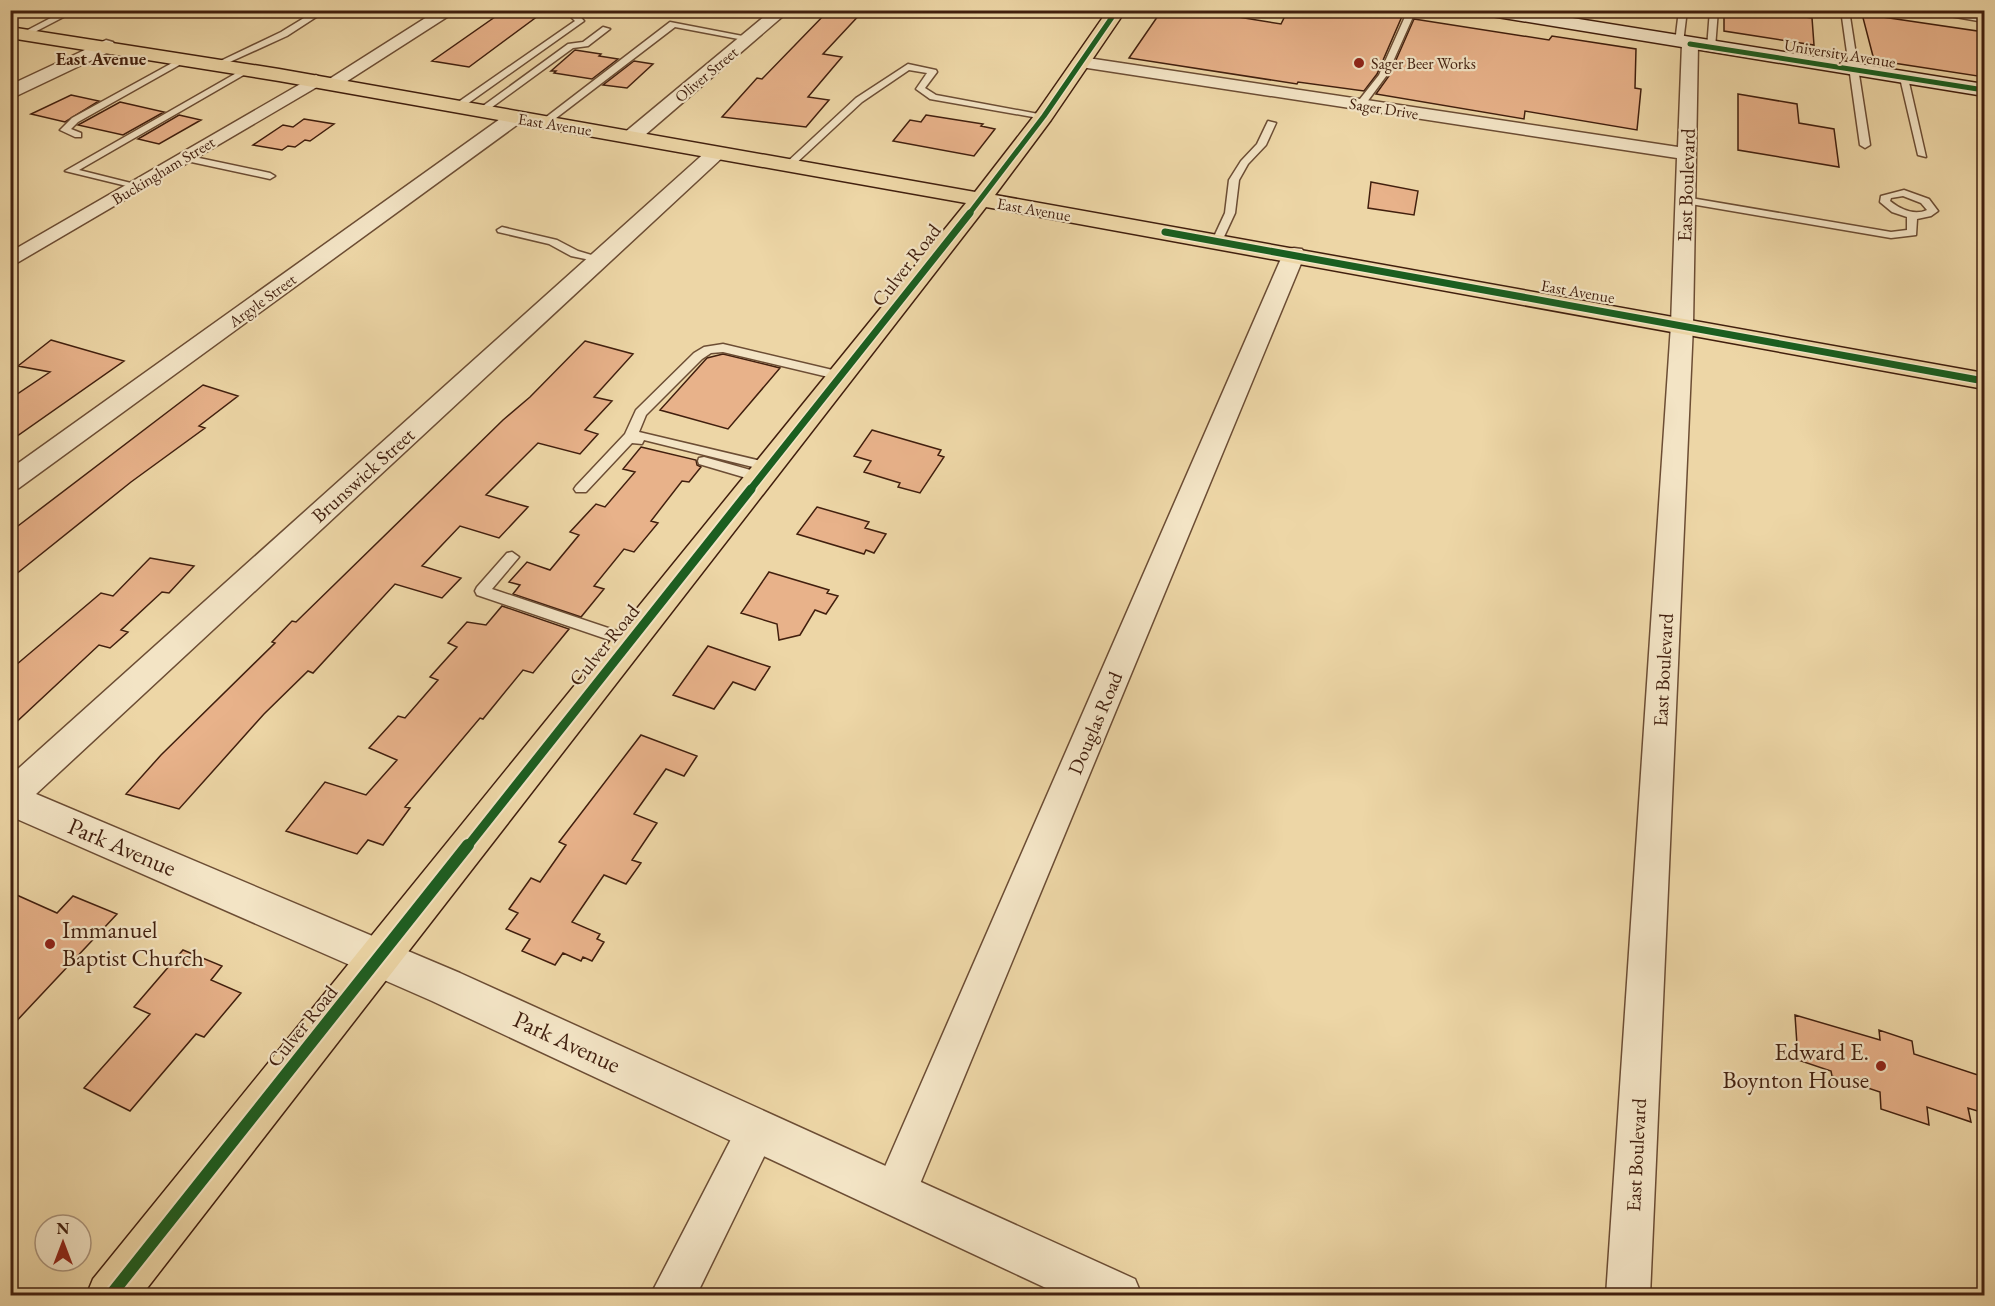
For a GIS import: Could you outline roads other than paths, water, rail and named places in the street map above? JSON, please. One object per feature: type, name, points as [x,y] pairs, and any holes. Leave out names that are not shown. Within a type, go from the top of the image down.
[{"type":"main road","name":"Culver Road","points":[[110,1296],[981,199],[1044,116],[1118,10]]},
{"type":"main road","name":"East Avenue","points":[[17,33],[324,81],[514,118],[1294,254],[1984,381]]},
{"type":"street","name":"Buckingham Street","points":[[10,261],[184,158],[450,10]]},
{"type":"street","name":"Oliver Street","points":[[631,137],[782,10]]},
{"type":"street","name":"University Avenue","points":[[1485,10],[1525,14],[1694,45],[1984,90]]},
{"type":"street","name":"East Boulevard","points":[[1628,1296],[1682,325],[1686,154],[1694,45]]},
{"type":"street","points":[[10,93],[106,46]]},
{"type":"street","name":"Sager Drive","points":[[1081,62],[1686,154]]},
{"type":"street","name":"Argyle Street","points":[[10,482],[514,118]]},
{"type":"street","name":"Brunswick Street","points":[[10,798],[716,153]]},
{"type":"street","name":"Douglas Road","points":[[895,1193],[1294,254]]},
{"type":"street","name":"Park Avenue","points":[[10,798],[380,957],[1118,1296]]},
{"type":"street","points":[[672,1296],[757,1130]]},
{"type":"lane","points":[[17,33],[73,10]]},
{"type":"lane","points":[[218,64],[284,34],[323,10]]},
{"type":"lane","points":[[457,107],[580,21],[572,13],[555,10]]},
{"type":"lane","points":[[1223,11],[1231,10]]},
{"type":"lane","points":[[1361,104],[1383,75],[1412,10]]},
{"type":"lane","points":[[1683,10],[1694,45]]},
{"type":"lane","points":[[1694,45],[1714,10]]},
{"type":"lane","points":[[1845,10],[1865,145]]},
{"type":"lane","points":[[1920,10],[1984,20]]},
{"type":"lane","points":[[544,123],[673,24],[749,38]]},
{"type":"lane","points":[[481,111],[571,46],[585,44],[606,29]]},
{"type":"lane","points":[[78,135],[65,130],[75,120],[186,59]]},
{"type":"lane","points":[[789,165],[859,100],[908,67],[933,72],[920,89],[923,93],[953,102],[1044,116]]},
{"type":"lane","points":[[135,187],[70,171],[250,69]]},
{"type":"lane","points":[[1904,78],[1923,155]]},
{"type":"lane","points":[[1217,241],[1230,213],[1234,180],[1244,164],[1261,145],[1271,123]]},
{"type":"lane","points":[[184,158],[270,176]]},
{"type":"lane","points":[[1685,200],[1891,235],[1912,233],[1912,215]]},
{"type":"lane","points":[[502,230],[553,242],[560,248],[575,254],[600,259]]},
{"type":"lane","points":[[581,489],[631,436],[640,413],[698,356],[708,350],[723,348],[841,376]]},
{"type":"lane","points":[[631,436],[639,441],[764,472]]},
{"type":"lane","points":[[512,557],[482,591],[630,641]]},
{"type":"place","name":"Sager Beer Works","points":[[1359,63]]},
{"type":"place","name":"Immanuel Baptist Church","points":[[50,944]]},
{"type":"place","name":"Edward E. Boynton House","points":[[1881,1066]]},
{"type":"district","name":"East Avenue","points":[[101,59]]}]
